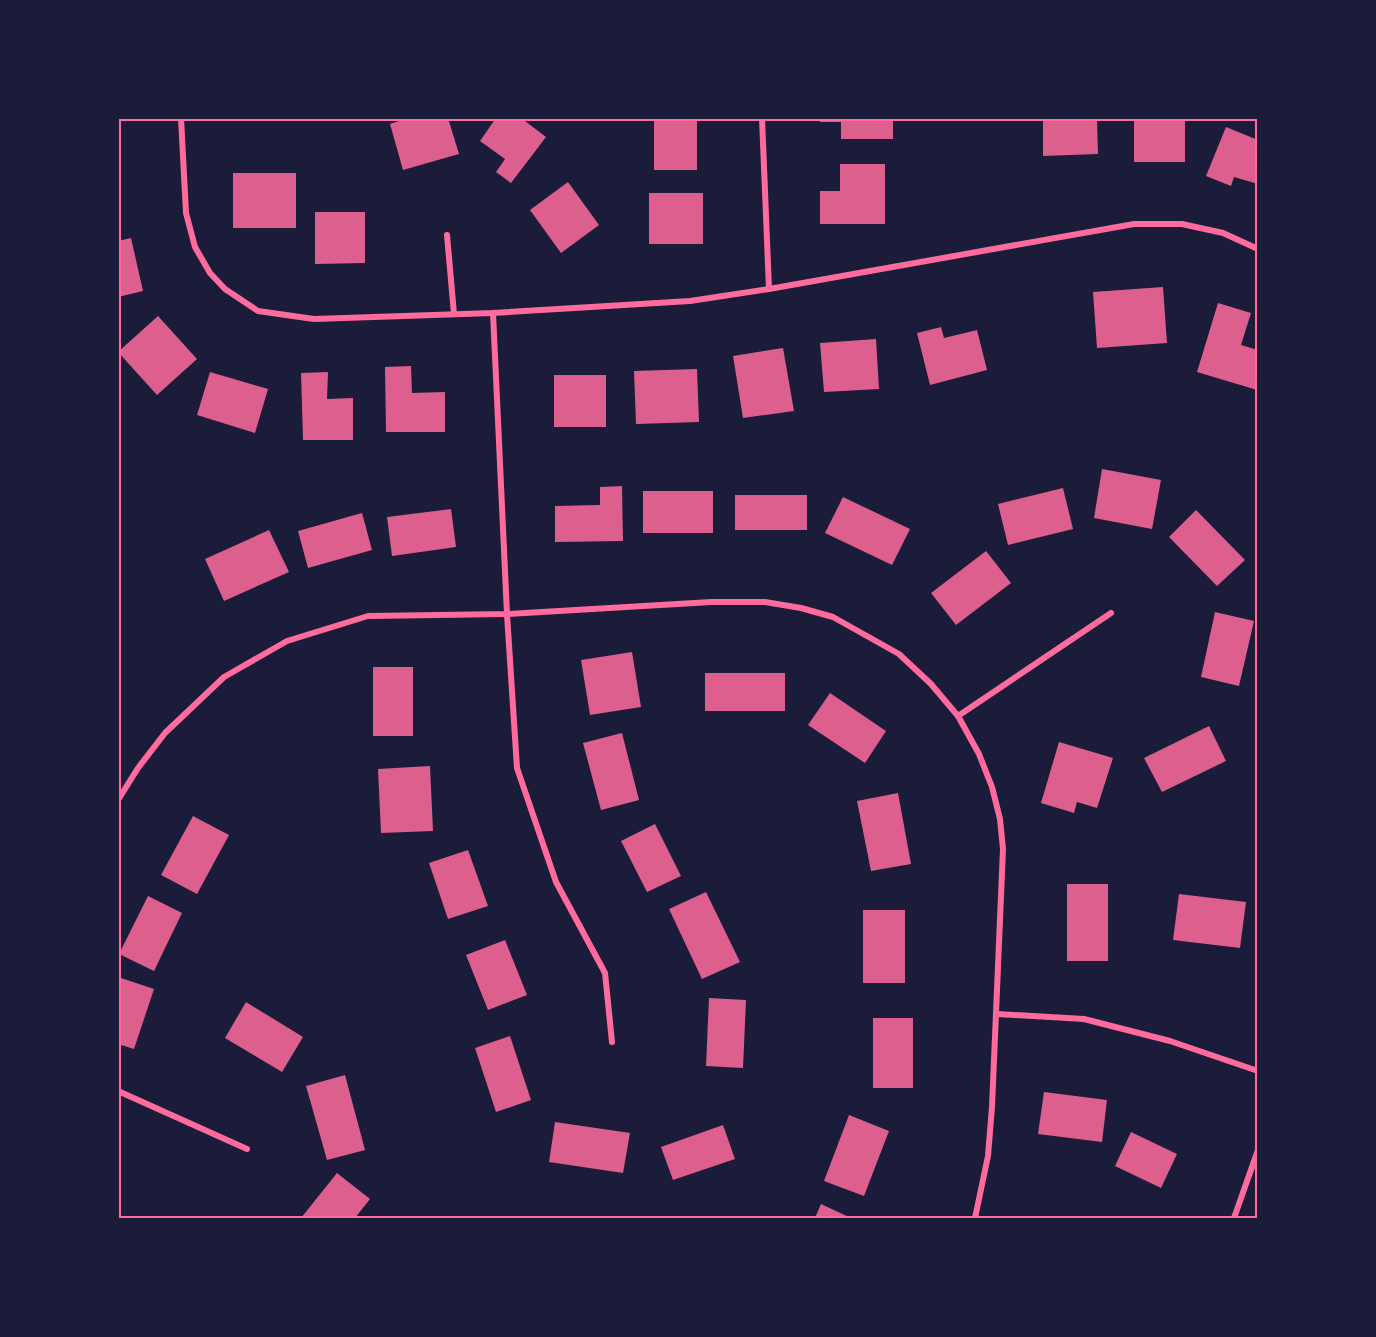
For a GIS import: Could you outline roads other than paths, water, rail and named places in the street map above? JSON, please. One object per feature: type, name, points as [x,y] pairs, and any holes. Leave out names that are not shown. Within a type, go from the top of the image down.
[{"type":"street","points":[[181,118],[186,213],[195,247],[210,273],[225,290],[258,311],[314,319],[494,313],[690,301],[769,290],[1134,224],[1182,224],[1223,233],[1253,245],[1257,249]]},
{"type":"street","points":[[762,118],[769,290]]},
{"type":"street","points":[[447,235],[454,314]]},
{"type":"street","points":[[494,313],[507,614],[517,768],[556,882],[605,973],[612,1042]]},
{"type":"street","points":[[118,800],[138,768],[165,733],[224,677],[287,641],[368,616],[507,614],[711,602],[765,602],[801,608],[833,617],[899,654],[931,684],[958,716],[988,776],[1000,819],[1003,849],[998,1014],[988,1156],[975,1218]]},
{"type":"street","points":[[958,716],[1111,613]]},
{"type":"street","points":[[998,1014],[1084,1019],[1170,1041],[1257,1071]]},
{"type":"street","points":[[118,1091],[247,1149]]},
{"type":"street","points":[[1234,1218],[1257,1150]]}]
